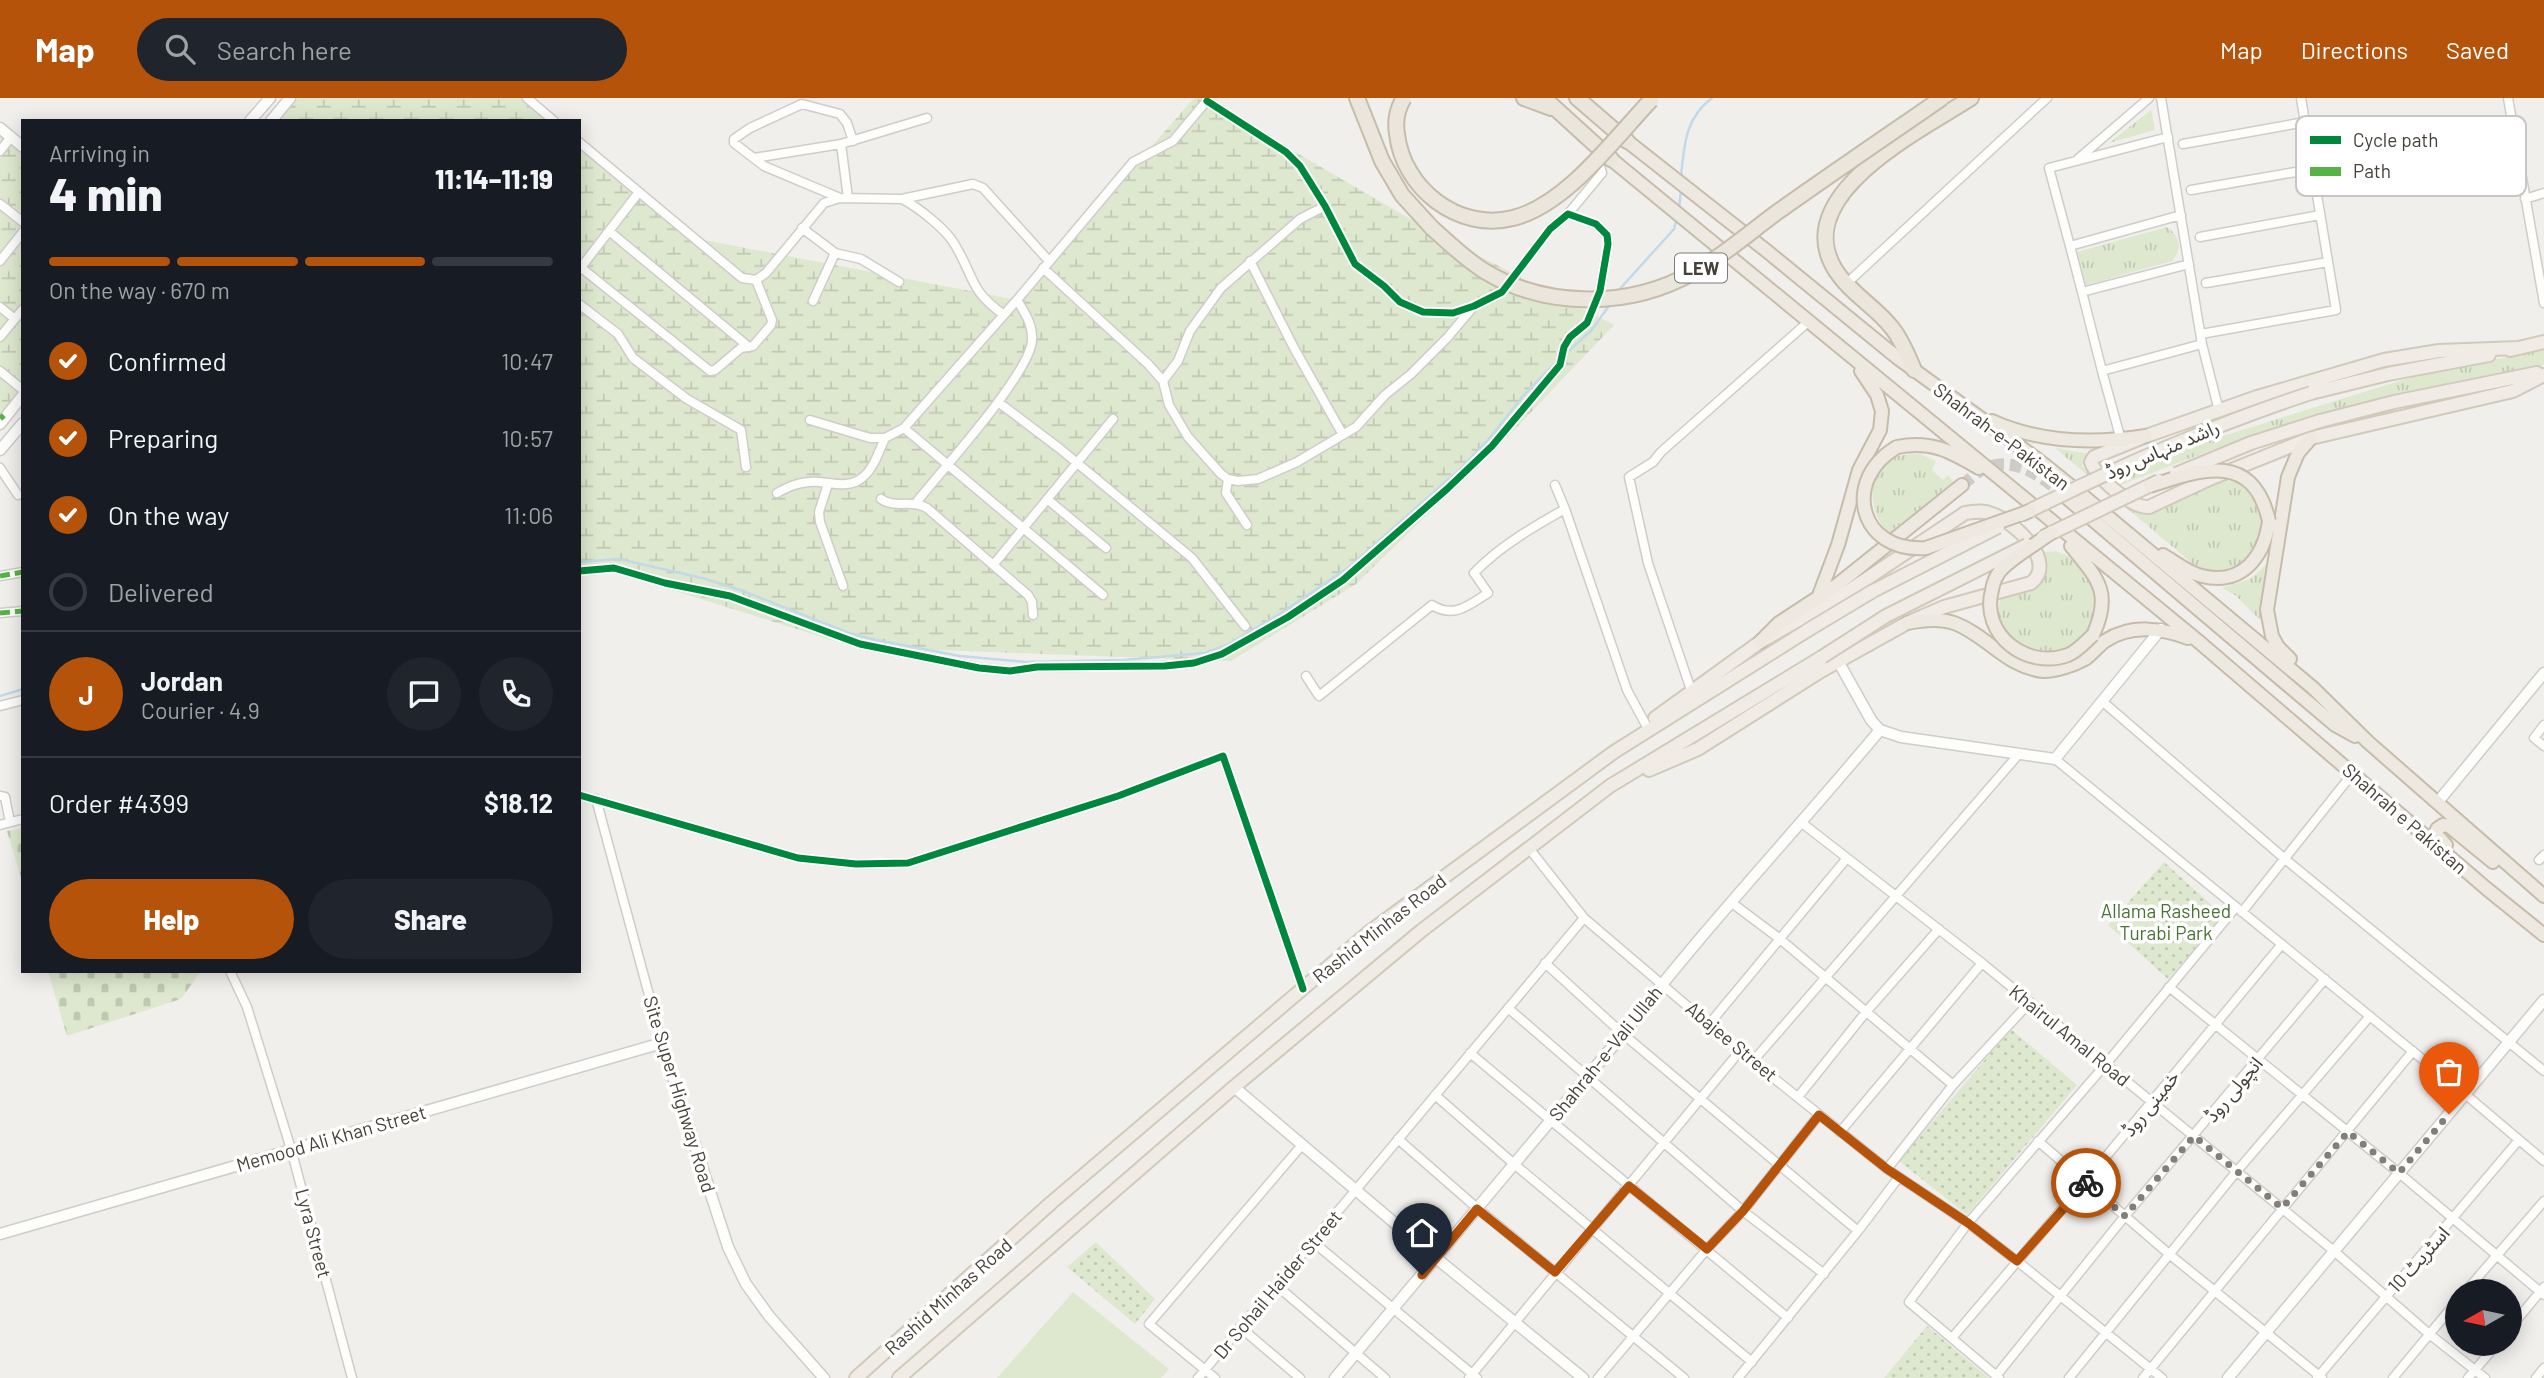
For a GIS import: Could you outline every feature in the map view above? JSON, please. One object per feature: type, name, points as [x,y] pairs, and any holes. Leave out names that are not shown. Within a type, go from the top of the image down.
[{"type":"highway","name":"LEW","points":[[1357,98],[1369,131],[1402,195],[1458,252],[1486,272],[1538,293],[1588,300],[1644,293],[1694,272],[1942,98]]},
{"type":"highway","points":[[1404,98],[1395,123],[1398,146],[1405,166],[1416,183],[1431,198],[1464,216],[1496,220],[1530,212],[1566,188],[1652,99]]},
{"type":"highway","points":[[1524,98],[1559,111]]},
{"type":"highway","points":[[1544,98],[1611,159]]},
{"type":"highway","points":[[1577,98],[1627,141]]},
{"type":"highway","points":[[1914,370],[1894,330],[1836,271],[1828,253],[1828,220],[1834,205],[1856,177],[1873,162],[1971,98]]},
{"type":"highway","name":"Shahrah-e-Pakistan","points":[[1627,141],[1914,370],[2037,459],[2313,688],[2368,742]]},
{"type":"highway","name":"Shahrah-e-Pakistan","points":[[1611,159],[2267,700]]},
{"type":"highway","points":[[1818,598],[1838,545],[1859,471],[1880,430],[1882,411],[1877,395],[1866,376],[1835,343]]},
{"type":"highway","points":[[1969,410],[1998,423],[2048,437],[2090,442],[2146,436]]},
{"type":"highway","points":[[2311,438],[2298,453],[2288,477],[2267,610],[2272,636],[2278,647],[2313,688]]},
{"type":"highway","points":[[2007,483],[1954,453],[1916,443],[1897,447],[1883,455],[1875,464],[1868,475],[1864,505],[1875,530],[1886,540],[1898,547],[1926,548],[2030,510]]},
{"type":"highway","points":[[2121,529],[2200,576],[2230,576],[2245,570],[2260,555],[2267,541],[2269,521],[2265,502],[2256,488],[2244,477],[2228,471],[2210,470],[2193,472],[2150,486]]},
{"type":"highway","points":[[1760,642],[1779,623],[1818,598],[1962,485]]},
{"type":"highway","points":[[2067,498],[2334,725],[2368,742]]},
{"type":"highway","points":[[2049,519],[2098,580],[2102,599],[2101,619],[2093,635],[2070,654],[2053,659],[2038,659],[2009,646],[1998,634],[1991,619],[1989,599],[2000,571],[2052,532]]},
{"type":"highway","points":[[1906,623],[1925,620],[1952,622],[1980,637],[2024,667],[2045,671],[2084,659],[2109,639],[2146,627],[2161,629],[2198,642]]},
{"type":"highway","name":"Shahrah e Pakistan","points":[[2267,700],[2487,889],[2544,934]]},
{"type":"highway","name":"Shahrah e Pakistan","points":[[2368,742],[2544,896]]},
{"type":"highway","points":[[2487,889],[2477,872],[2438,838],[2437,829],[2440,826],[2448,826],[2496,865],[2530,884]]},
{"type":"main road","name":"راشد منہاس روڈ","points":[[1808,630],[1874,591],[2030,510],[2107,472],[2195,434],[2311,393],[2544,342]]},
{"type":"main road","points":[[2518,348],[2439,351],[2384,360],[2257,397],[2146,436],[2094,457],[2091,462],[2094,470],[2131,503],[2149,507],[2207,480],[2311,438],[2513,391],[2544,373]]},
{"type":"main road","name":"راشد منہاس روڈ","points":[[1822,657],[1886,616],[2052,532],[2227,452],[2320,421],[2394,401],[2544,373]]},
{"type":"main road","points":[[1609,786],[1698,749],[1838,661],[1906,623],[1944,607],[2031,583],[2038,577],[2040,558],[2029,542],[1994,514],[1982,511],[1965,513],[1850,590],[1760,642],[1691,690],[1614,752]]},
{"type":"main road","name":"Rashid Minhas Road","points":[[856,1378],[1051,1203],[1368,933],[1614,752],[1808,630]]},
{"type":"main road","name":"Rashid Minhas Road","points":[[899,1378],[1234,1087],[1421,931],[1528,847],[1609,786],[1822,657]]},
{"type":"street","points":[[252,119],[270,98]]},
{"type":"street","points":[[273,119],[290,98]]},
{"type":"street","points":[[527,98],[553,119]]},
{"type":"street","points":[[1846,284],[2047,98]]},
{"type":"street","points":[[2076,161],[2149,98]]},
{"type":"street","points":[[2161,98],[2202,344],[2219,411]]},
{"type":"street","points":[[2301,98],[2304,116]]},
{"type":"street","points":[[2508,98],[2511,116]]},
{"type":"street","points":[[810,420],[870,438],[885,438],[904,428],[1017,300],[1133,162],[1173,141],[1208,99],[1286,152],[1300,166],[1325,206],[1355,264],[1401,302],[1423,312],[1453,313],[1503,292],[1550,229],[1568,214],[1602,173],[1594,143]]},
{"type":"street","points":[[844,198],[764,166],[734,144],[734,139],[750,128],[802,104],[840,114],[847,123],[853,141]]},
{"type":"street","points":[[754,158],[841,144],[927,118]]},
{"type":"street","points":[[2183,144],[2296,124]]},
{"type":"street","points":[[0,128],[21,145]]},
{"type":"street","points":[[2121,440],[2049,168],[2168,136]]},
{"type":"street","points":[[0,151],[11,137]]},
{"type":"street","points":[[581,144],[742,278],[755,280],[766,273],[824,203],[844,198],[902,199],[973,184],[983,188],[1046,264],[1163,381],[1169,405],[1188,437],[1228,479],[1238,481],[1258,479],[1297,461],[1356,427],[1385,395],[1411,374],[1474,306]]},
{"type":"street","points":[[841,144],[844,198]]},
{"type":"street","points":[[2191,190],[2296,172]]},
{"type":"street","points":[[581,267],[639,192]]},
{"type":"street","points":[[2525,199],[2544,193]]},
{"type":"street","points":[[2201,334],[2336,310],[2317,196]]},
{"type":"street","points":[[2524,196],[2544,303]]},
{"type":"street","points":[[902,199],[911,203],[951,237],[972,282],[985,301],[1004,315]]},
{"type":"street","points":[[0,204],[21,220]]},
{"type":"street","points":[[1163,381],[1178,361],[1189,331],[1221,288],[1309,213],[1325,206]]},
{"type":"street","points":[[581,571],[614,568],[665,583],[730,596],[860,644],[979,668],[1010,671],[1037,667],[1165,666],[1194,663],[1223,654],[1288,617],[1343,580],[1492,446],[1560,365],[1564,346],[1570,337],[1587,323],[1600,291],[1608,244],[1607,235],[1597,225],[1568,214]]},
{"type":"street","points":[[2070,246],[2181,215]]},
{"type":"street","points":[[2200,237],[2320,215]]},
{"type":"street","points":[[802,228],[835,253],[861,259],[899,282]]},
{"type":"street","points":[[609,231],[749,347]]},
{"type":"street","points":[[0,261],[21,235]]},
{"type":"street","points":[[813,301],[835,253]]},
{"type":"street","points":[[1250,261],[1294,348],[1343,435]]},
{"type":"street","points":[[2206,284],[2328,262]]},
{"type":"street","points":[[2082,292],[2189,264]]},
{"type":"street","points":[[581,269],[710,371],[715,370],[741,348],[753,346],[771,325],[772,320],[755,280]]},
{"type":"street","points":[[915,504],[1017,379],[1032,343],[1031,325],[1017,300]]},
{"type":"street","points":[[581,306],[618,334],[633,358],[687,399],[741,430],[746,467]]},
{"type":"street","points":[[0,307],[15,319]]},
{"type":"street","points":[[0,338],[21,312]]},
{"type":"street","points":[[1691,690],[1648,563],[1629,477],[1653,462],[1808,322]]},
{"type":"street","points":[[2102,371],[2202,344]]},
{"type":"street","points":[[0,371],[21,391]]},
{"type":"street","points":[[1,419],[21,395]]},
{"type":"street","points":[[998,402],[1192,558],[1245,626]]},
{"type":"street","points":[[994,564],[1113,419]]},
{"type":"street","points":[[0,450],[21,425]]},
{"type":"street","points":[[904,428],[1103,596]]},
{"type":"street","points":[[777,493],[792,485],[811,482],[851,484],[863,478],[873,466],[885,438]]},
{"type":"street","points":[[0,468],[18,495]]},
{"type":"street","points":[[1228,479],[1226,493],[1247,525]]},
{"type":"street","points":[[828,484],[819,512],[820,523],[843,586]]},
{"type":"street","points":[[1555,485],[1627,690],[1646,725]]},
{"type":"street","points":[[881,499],[891,504],[915,504],[927,508],[1028,595],[1032,602],[1033,615]]},
{"type":"street","points":[[1047,499],[1105,548]]},
{"type":"street","points":[[1306,676],[1319,696],[1432,605],[1450,613],[1462,610],[1488,593],[1474,573],[1481,566],[1535,526],[1565,509]]},
{"type":"street","points":[[0,576],[21,572]]},
{"type":"street","points":[[0,612],[21,611]]},
{"type":"street","points":[[2055,758],[2161,629]]},
{"type":"street","points":[[1838,661],[1871,720],[1880,730],[1901,737],[2055,758],[2544,1161]]},
{"type":"street","points":[[2437,803],[2543,677]]},
{"type":"street","points":[[0,706],[21,701]]},
{"type":"street","points":[[2102,701],[2285,859],[2544,1071]]},
{"type":"street","points":[[2544,725],[2534,738],[2544,746]]},
{"type":"street","name":"Shahrah-e-Vali Ullah","points":[[1335,1378],[1623,1034],[1662,982],[1880,730]]},
{"type":"street","points":[[1754,1060],[2018,755]]},
{"type":"street","points":[[581,795],[798,858],[856,864],[908,863],[1106,801],[1223,756],[1303,989]]},
{"type":"street","points":[[1998,1377],[1909,1302],[1968,1223],[2169,987],[2285,859],[2353,774]]},
{"type":"street","points":[[0,796],[5,797],[10,822]]},
{"type":"street","name":"Site Super Highway Road","points":[[596,799],[662,1043],[728,1247],[746,1284],[769,1316],[824,1378]]},
{"type":"street","points":[[0,825],[21,819]]},
{"type":"street","name":"Khairul Amal Road","points":[[1802,823],[1982,963],[2485,1378]]},
{"type":"street","name":"Abajee Street","points":[[1528,847],[1584,918],[1740,1051],[1887,1169],[1968,1223],[2162,1378]]},
{"type":"street","points":[[1710,1023],[1847,858]]},
{"type":"street","points":[[1732,903],[1780,939],[1953,1085]]},
{"type":"street","name":"Dr Sohail Haider Street","points":[[1198,1378],[1584,918]]},
{"type":"street","points":[[1798,1097],[1866,1012],[1940,929]]},
{"type":"street","name":"خمینی روڈ","points":[[1952,1338],[2085,1182],[2281,944]]},
{"type":"street","points":[[1545,963],[1623,1034],[1858,1231]]},
{"type":"street","points":[[1840,1132],[1982,963]]},
{"type":"street","name":"Lyra Street","points":[[231,973],[247,1007],[291,1149],[352,1378]]},
{"type":"street","name":"انچولی روڈ","points":[[1998,1377],[2125,1216],[2325,979]]},
{"type":"street","points":[[2169,987],[2543,1291],[2522,1315]]},
{"type":"street","points":[[2228,1378],[2544,1000]]},
{"type":"street","points":[[1887,1169],[1953,1085],[2029,1002]]},
{"type":"street","points":[[1508,1008],[1743,1211],[1824,1274]]},
{"type":"street","points":[[2069,1378],[2237,1171],[2370,1016]]},
{"type":"street","name":"Memood Ali Khan Street","points":[[0,1234],[662,1043]]},
{"type":"street","points":[[1312,1241],[1473,1377],[1514,1322],[1740,1051]]},
{"type":"street","points":[[2143,1378],[2413,1051]]},
{"type":"street","points":[[1470,1053],[1788,1318]]},
{"type":"street","points":[[1234,1087],[1583,1378]]},
{"type":"street","points":[[1435,1095],[1592,1230],[1752,1362]]},
{"type":"street","points":[[1598,1378],[1707,1249],[1743,1211],[1819,1115]]},
{"type":"street","points":[[1398,1139],[1477,1209],[1684,1378]]},
{"type":"street","points":[[2038,1141],[2169,1254],[2319,1377]]},
{"type":"street","name":"اسٹریٹ 10","points":[[2319,1377],[2518,1141]]},
{"type":"street","points":[[1215,1378],[1149,1324],[1302,1145]]},
{"type":"street","points":[[1738,1378],[1824,1274],[1899,1177]]},
{"type":"street","points":[[2476,1279],[2544,1201]]},
{"type":"street","points":[[1276,1285],[1385,1378]]},
{"type":"street","points":[[2393,1378],[2445,1314]]},
{"type":"street","points":[[1240,1327],[1300,1378]]},
{"type":"street","points":[[2468,1378],[2487,1356]]},
{"type":"street","points":[[2536,1378],[2544,1368]]},
{"type":"green space","points":[[290,98],[527,98],[552,119],[273,119]]},
{"type":"green space","points":[[1194,98],[1202,98],[1438,235],[1614,325],[1516,428],[1356,584],[1231,661],[854,647],[595,566],[581,570],[581,144],[694,238],[1017,300]]},
{"type":"green space","points":[[2151,110],[2155,130],[2109,143]]},
{"type":"green space","points":[[0,129],[21,146],[21,397],[0,423]]},
{"type":"green space","points":[[2167,227],[2175,234],[2179,247],[2172,261],[2086,285],[2077,252]]},
{"type":"green space","points":[[2544,350],[2544,365],[2365,403],[2241,439],[2118,486],[2112,479],[2197,444],[2425,373]]},
{"type":"green space","points":[[2055,448],[2091,454],[2082,466],[2140,512],[2148,512],[2226,481],[2243,485],[2255,498],[2261,514],[2261,533],[2255,551],[2242,565],[2224,572],[2199,569]]},
{"type":"green space","points":[[1920,454],[1936,461],[1932,470],[1943,480],[1948,475],[1953,482],[1889,533],[1877,516],[1874,505],[1872,494],[1877,474],[1895,457]]},
{"type":"green space","points":[[2056,551],[2068,556],[2094,581],[2096,614],[2086,635],[2071,647],[2053,651],[2034,649],[2017,641],[2005,629],[1999,614],[2002,597],[2020,593],[2038,584],[2047,571],[2043,552]]},
{"type":"green space","points":[[2268,563],[2260,620],[2235,595],[2222,588],[2250,579]]},
{"type":"green space","points":[[21,828],[21,877],[7,831]]},
{"type":"green space","name":"Allama Rasheed Turabi Park","points":[[2164,862],[2224,916],[2168,979],[2108,925]]},
{"type":"green space","points":[[49,973],[200,973],[181,999],[67,1036]]},
{"type":"green space","points":[[2011,1029],[2077,1085],[1967,1215],[1899,1161]]},
{"type":"green space","points":[[1096,1242],[1155,1299],[1135,1324],[1067,1267]]},
{"type":"green space","points":[[1073,1292],[1169,1369],[1161,1378],[997,1378]]},
{"type":"green space","points":[[1927,1326],[1989,1378],[1884,1378]]},
{"type":"waterway","points":[[1681,177],[1685,144],[1691,124],[1696,114],[1712,98]]},
{"type":"waterway","points":[[1679,208],[1681,191]]},
{"type":"waterway","points":[[1618,291],[1674,229],[1677,218]]},
{"type":"waterway","points":[[1564,355],[1591,331],[1611,303]]},
{"type":"waterway","points":[[581,562],[619,559],[706,579],[849,633],[960,656],[1026,662],[1124,660],[1204,653],[1227,645],[1278,615],[1349,567],[1460,469],[1559,359]]},
{"type":"waterway","points":[[0,696],[21,690]]},
{"type":"tunnel","points":[[1962,485],[1985,468],[2008,465],[2030,471],[2067,498]]},
{"type":"marked path","points":[[0,415],[4,419]]},
{"type":"marked path","points":[[0,576],[21,572]]},
{"type":"marked path","points":[[0,613],[21,611]]},
{"type":"cycle path","points":[[581,571],[614,568],[665,583],[730,596],[860,644],[979,668],[1010,671],[1037,667],[1165,666],[1194,663],[1222,654],[1288,617],[1343,580],[1492,446],[1560,365],[1564,347],[1570,337],[1587,323],[1600,291],[1608,244],[1607,235],[1596,224],[1568,214],[1550,229],[1502,292],[1453,313],[1423,312],[1400,302],[1355,264],[1325,206],[1300,166],[1286,152],[1207,101]]},
{"type":"cycle path","points":[[581,796],[798,858],[856,864],[908,863],[1118,796],[1223,756],[1303,989]]},
{"type":"way so far","points":[[2086,1183],[2125,1216],[2194,1136],[2282,1208],[2348,1132],[2399,1173],[2449,1114]]},
{"type":"route","points":[[1422,1275],[1477,1209],[1555,1272],[1629,1186],[1707,1249],[1743,1211],[1819,1115],[1887,1169],[1968,1223],[2017,1261],[2086,1183]]}]
